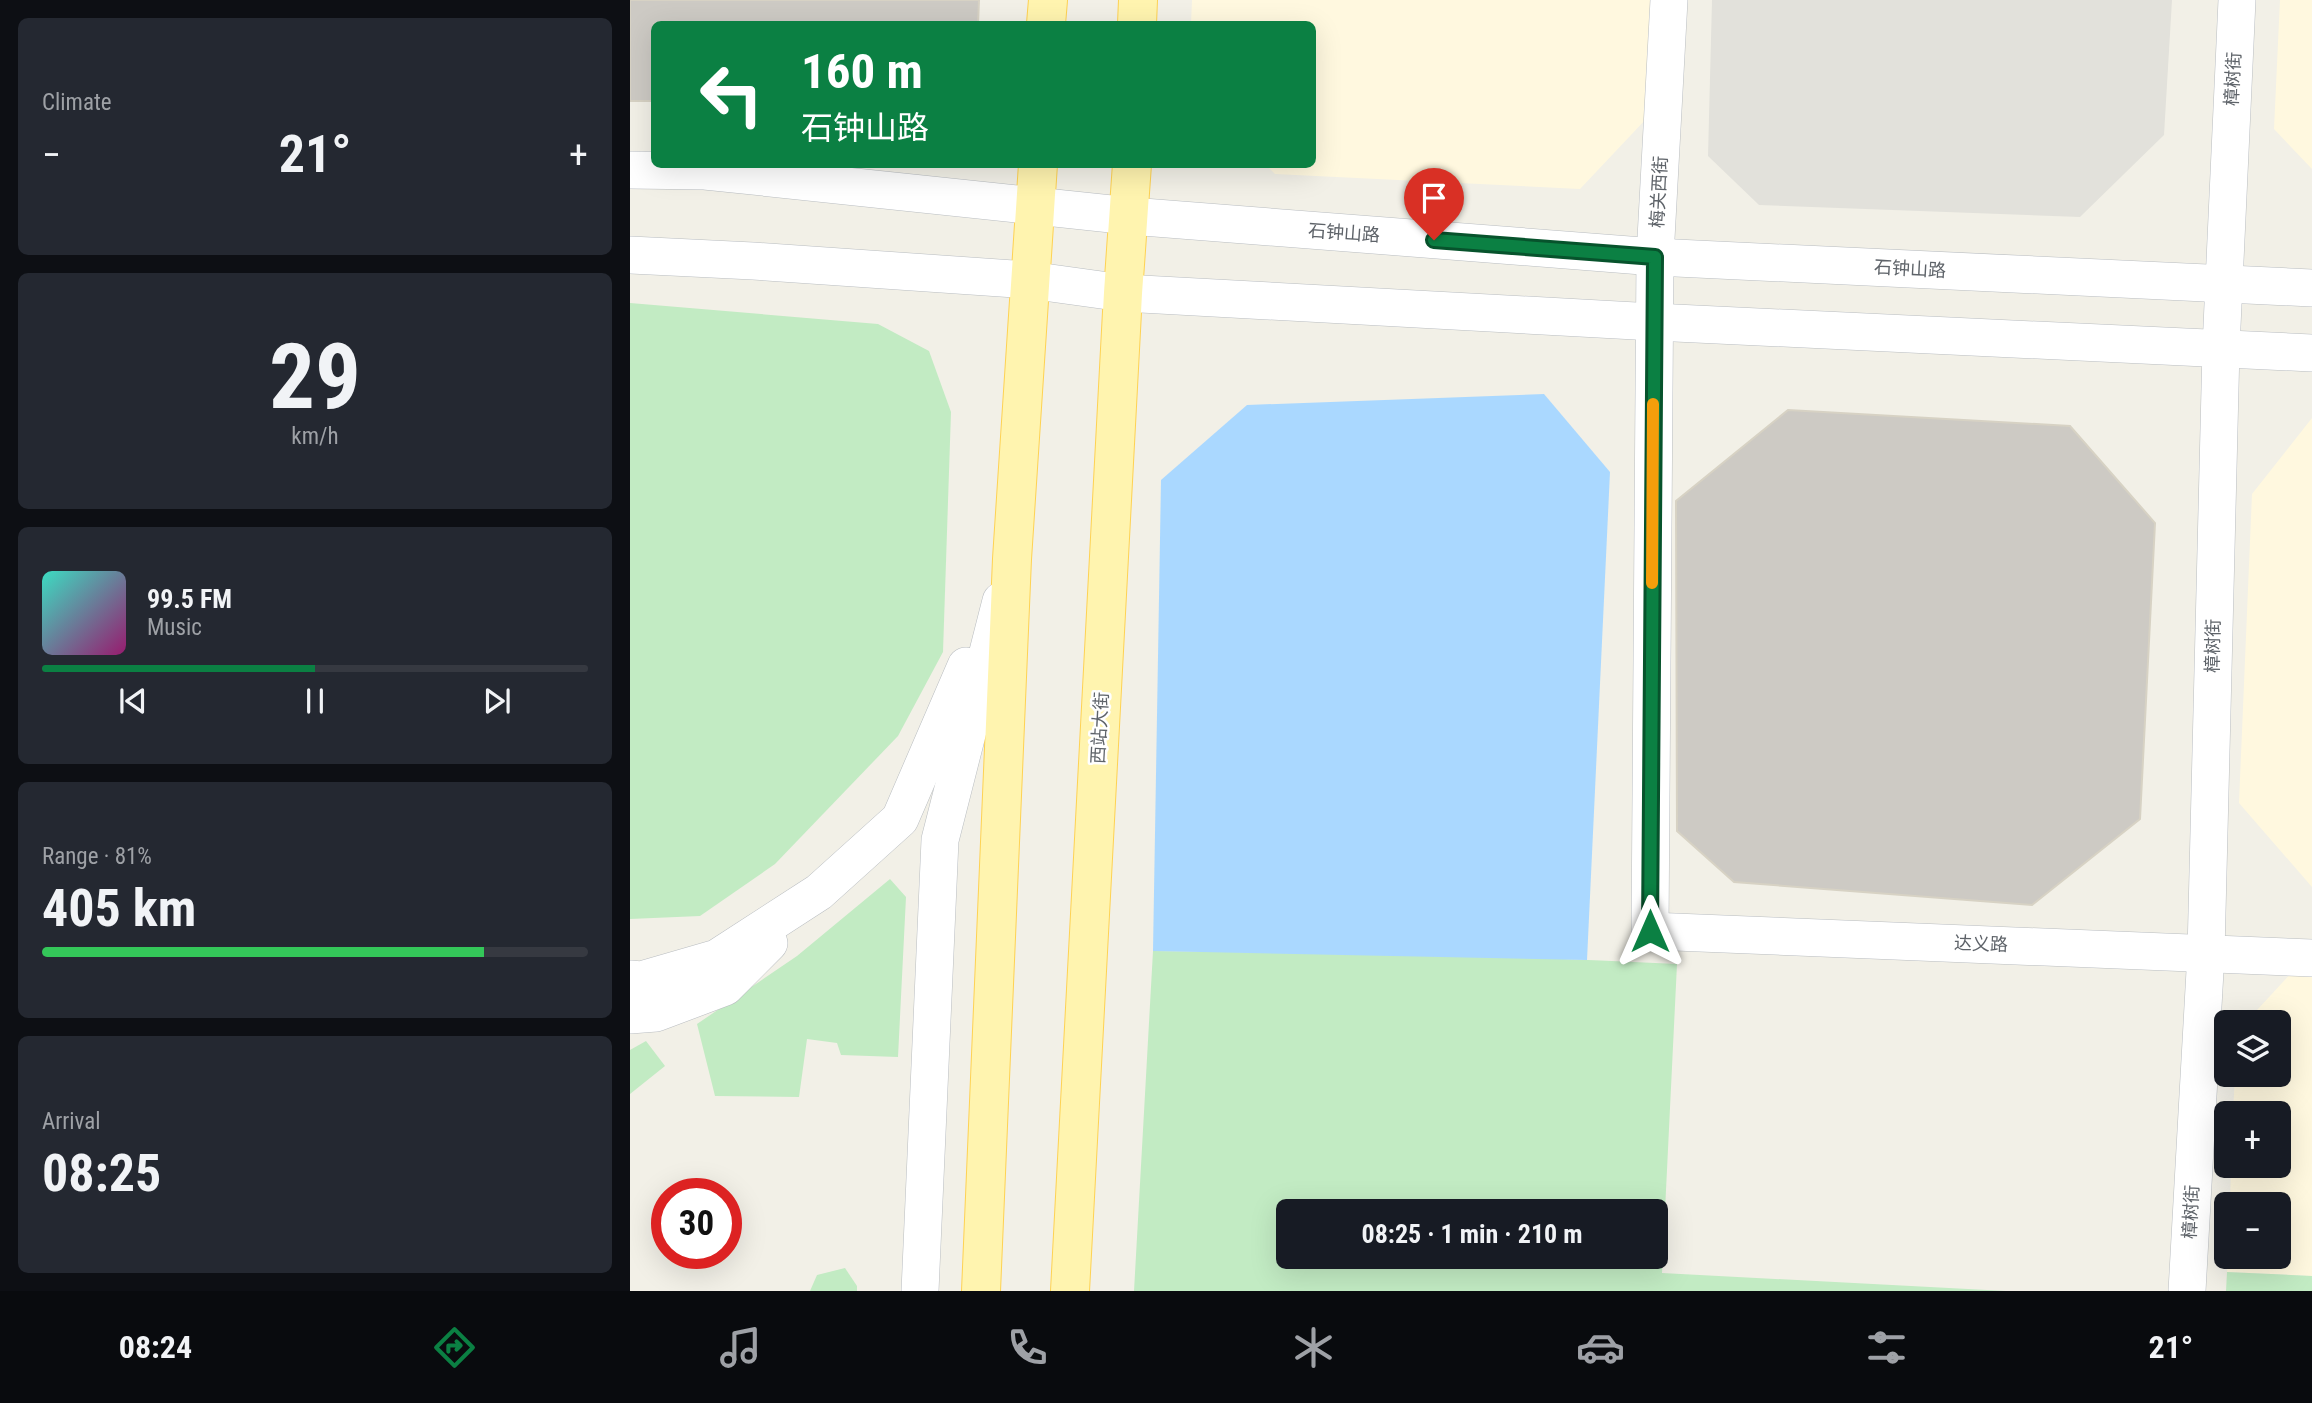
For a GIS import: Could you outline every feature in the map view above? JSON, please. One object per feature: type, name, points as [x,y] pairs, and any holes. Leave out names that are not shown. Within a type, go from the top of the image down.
[{"type":"main road","points":[[1046,21],[1048,0]]},
{"type":"main road","points":[[1137,21],[1138,0]]},
{"type":"main road","points":[[981,1291],[1012,559],[1038,168]]},
{"type":"main road","name":"西站大街","points":[[1070,1291],[1132,168]]},
{"type":"street","name":"梅关西街","points":[[1650,931],[1655,257],[1670,0]]},
{"type":"street","name":"樟树街","points":[[2187,1291],[2206,953],[2221,348],[2236,0]]},
{"type":"street","points":[[630,153],[651,158]]},
{"type":"street","name":"石钟山路","points":[[630,170],[690,168],[1130,216],[1655,257],[2312,288]]},
{"type":"street","points":[[630,255],[1029,281],[1123,293],[1654,322],[2312,353]]},
{"type":"street","points":[[630,1015],[656,1013],[724,988],[819,892],[900,819],[1012,559]]},
{"type":"street","points":[[920,1291],[940,840],[1012,559]]},
{"type":"street","points":[[630,979],[641,980],[717,958],[819,892]]},
{"type":"street","name":"达义路","points":[[1650,931],[2312,958]]},
{"type":"shaded area","points":[[1192,0],[1652,0],[1647,118],[1580,189],[1275,174],[1269,168],[1316,168],[1316,21],[1191,21]]},
{"type":"shaded area","points":[[1712,0],[2172,0],[2164,135],[2080,217],[1759,205],[1708,156]]},
{"type":"shaded area","points":[[2280,0],[2312,0],[2312,169],[2274,129]]},
{"type":"shaded area","points":[[2312,418],[2312,887],[2239,803],[2252,494]]},
{"type":"shaded area","points":[[2295,969],[2312,970],[2312,1276],[2227,1272],[2227,1269],[2291,1269],[2291,1192],[2230,1192],[2231,1178],[2291,1178],[2291,1101],[2234,1101],[2234,1087],[2291,1087],[2291,1010],[2257,1010]]},
{"type":"green space","points":[[630,303],[878,324],[929,351],[951,412],[943,652],[898,736],[775,864],[700,916],[630,919]]},
{"type":"green space","points":[[890,879],[906,897],[898,1057],[841,1055],[837,1043],[807,1039],[799,1097],[715,1096],[697,1024],[797,956]]},
{"type":"green space","points":[[1153,951],[1481,956],[1677,964],[1666,1199],[1276,1199],[1276,1269],[1662,1269],[1662,1273],[2006,1291],[1134,1291]]},
{"type":"green space","points":[[646,1041],[665,1066],[630,1094],[630,1050]]},
{"type":"green space","points":[[845,1268],[857,1286],[857,1291],[810,1291],[817,1275]]},
{"type":"green space","points":[[2227,1272],[2312,1276],[2312,1291],[2226,1291]]},
{"type":"water","points":[[1544,394],[1610,472],[1587,960],[1153,951],[1161,480],[1247,405]]},
{"type":"building","points":[[630,0],[979,0],[978,21],[651,21],[651,101],[630,101]]},
{"type":"building","points":[[1788,410],[2070,426],[2155,523],[2140,819],[2032,905],[1734,882],[1677,831],[1676,501]]},
{"type":"slow traffic","points":[[1652,583],[1653,404]]},
{"type":"route","points":[[1434,240],[1655,257],[1650,931]]}]
